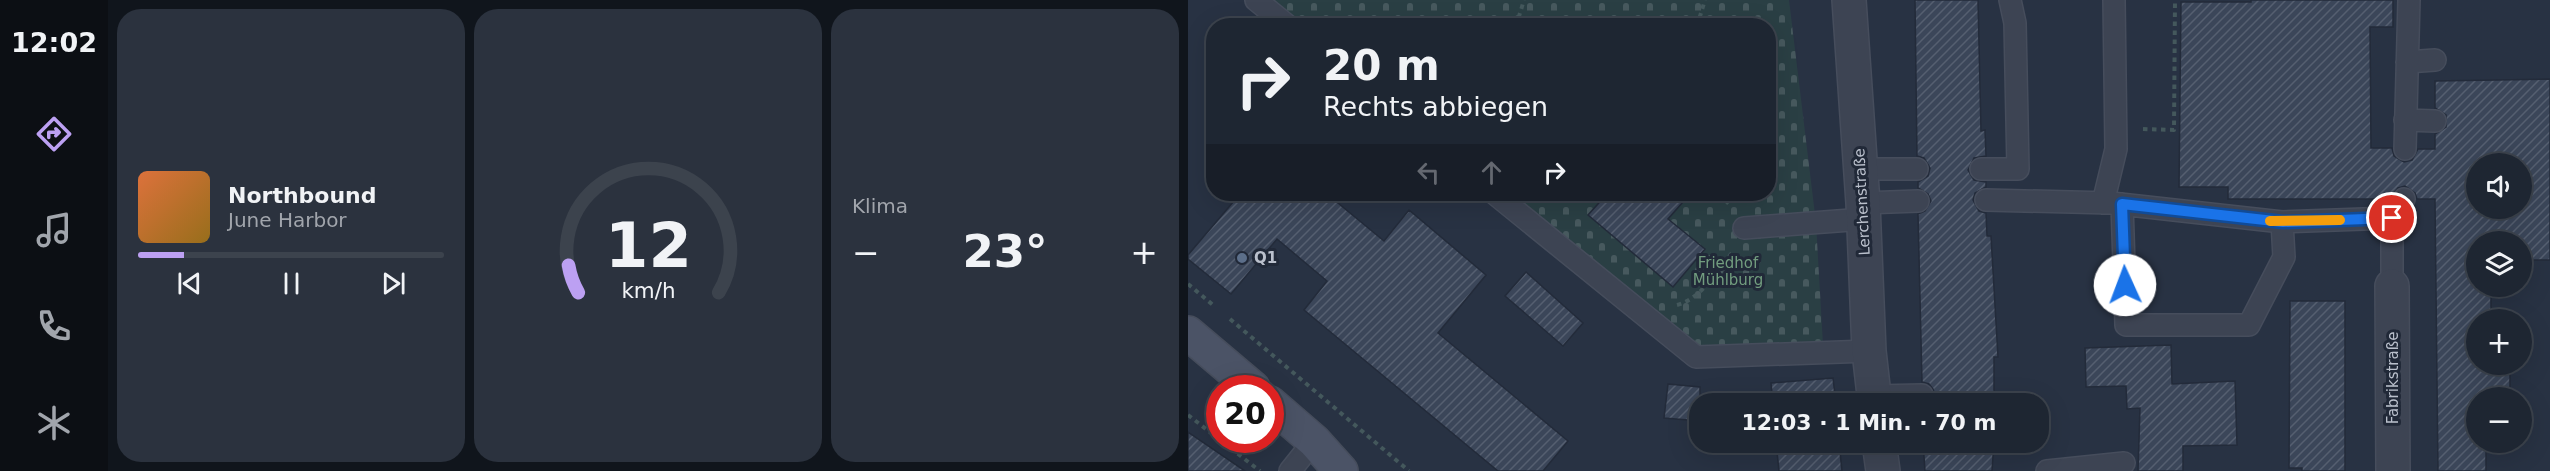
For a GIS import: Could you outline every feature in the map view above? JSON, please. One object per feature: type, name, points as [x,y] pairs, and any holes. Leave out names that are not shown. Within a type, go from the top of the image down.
[{"type":"street","name":"Lerchenstraße","points":[[1849,0],[1864,211],[1869,351],[1874,393]]},
{"type":"street","name":"Fabrikstraße","points":[[2392,286],[2393,471]]},
{"type":"street","points":[[1188,333],[1238,375]]},
{"type":"street","points":[[1284,416],[1314,441],[1341,471]]},
{"type":"street","points":[[1881,453],[1882,471]]},
{"type":"lane","points":[[1256,0],[1278,18]]},
{"type":"lane","points":[[1981,169],[2018,169],[2015,23],[2010,0]]},
{"type":"lane","points":[[2114,0],[2116,148],[2105,189],[2113,204],[2126,325],[2249,325],[2284,257],[2283,222]]},
{"type":"lane","points":[[2404,148],[2409,0]]},
{"type":"lane","points":[[2407,62],[2434,60]]},
{"type":"lane","points":[[2405,120],[2435,121]]},
{"type":"lane","points":[[1861,170],[1917,169]]},
{"type":"lane","points":[[1986,200],[2113,204],[2283,222],[2392,218]]},
{"type":"lane","points":[[2392,286],[2392,218],[2404,200]]},
{"type":"lane","points":[[1504,201],[1696,357],[1869,351]]},
{"type":"lane","points":[[1744,228],[1918,201]]},
{"type":"lane","points":[[1290,471],[1314,441]]},
{"type":"lane","points":[[2047,471],[2124,463]]},
{"type":"path","points":[[1518,18],[1524,0]]},
{"type":"path","points":[[1699,18],[1705,0]]},
{"type":"path","points":[[2174,124],[2178,31],[2175,0]]},
{"type":"path","points":[[1672,306],[1685,303],[1700,292],[1741,242],[1744,228],[1741,215],[1726,201]]},
{"type":"path","points":[[1188,284],[1409,471]]},
{"type":"path","points":[[1188,415],[1260,471]]},
{"type":"green space","name":"Friedhof Mühlburg","points":[[1266,0],[1789,0],[1816,223],[1823,345],[1700,351],[1514,201],[1776,201],[1776,18],[1288,18]]},
{"type":"building","points":[[1915,0],[1978,0],[1981,131],[1985,130],[1986,156],[1974,158],[1968,170],[1974,180],[1986,182],[1986,187],[1975,193],[1973,200],[1979,211],[1986,213],[1987,236],[1991,236],[1998,357],[1994,357],[1994,393],[1934,393],[1929,384],[1922,382],[1918,214],[1925,211],[1931,201],[1928,194],[1918,188],[1918,182],[1928,176],[1930,168],[1924,158],[1917,156]]},
{"type":"building","points":[[2393,0],[2393,27],[2370,27],[2371,148],[2392,148],[2394,156],[2404,162],[2412,160],[2418,149],[2435,149],[2435,134],[2446,127],[2446,115],[2435,108],[2435,81],[2550,79],[2550,260],[2532,260],[2532,231],[2466,231],[2466,297],[2491,297],[2491,309],[2466,309],[2466,375],[2510,375],[2510,387],[2466,387],[2466,453],[2486,453],[2486,471],[2438,471],[2435,199],[2417,199],[2415,193],[2405,186],[2398,188],[2389,199],[2228,199],[2228,187],[2179,187],[2181,2]]},
{"type":"building","points":[[1234,201],[1335,201],[1384,241],[1409,210],[1486,275],[1438,333],[1568,441],[1543,471],[1498,471],[1304,310],[1327,281],[1277,239],[1231,294],[1188,259],[1188,255]]},
{"type":"building","points":[[1601,201],[1684,201],[1668,219],[1705,249],[1673,287],[1588,215]]},
{"type":"building","points":[[1526,272],[1583,323],[1563,346],[1505,296]]},
{"type":"building","points":[[2290,301],[2345,301],[2345,471],[2302,471],[2302,468],[2289,468]]},
{"type":"building","points":[[2171,345],[2172,384],[2235,381],[2237,445],[2183,446],[2183,471],[2138,471],[2140,408],[2127,409],[2126,386],[2086,387],[2085,348]]},
{"type":"building","points":[[1833,378],[1835,393],[1772,393],[1771,383]]},
{"type":"building","points":[[1668,384],[1700,387],[1700,393],[1689,393],[1689,420],[1664,418]]},
{"type":"building","points":[[1188,432],[1206,444],[1206,453],[1219,453],[1245,471],[1188,471]]},
{"type":"building","points":[[1777,453],[1840,453],[1842,471],[1779,471]]},
{"type":"building","points":[[1924,453],[1993,453],[1992,471],[1925,471]]},
{"type":"slow traffic","points":[[2270,221],[2340,220]]},
{"type":"place","name":"Q1","points":[[1242,258]]},
{"type":"route","points":[[2125,285],[2122,204],[2283,222],[2392,218]]}]
